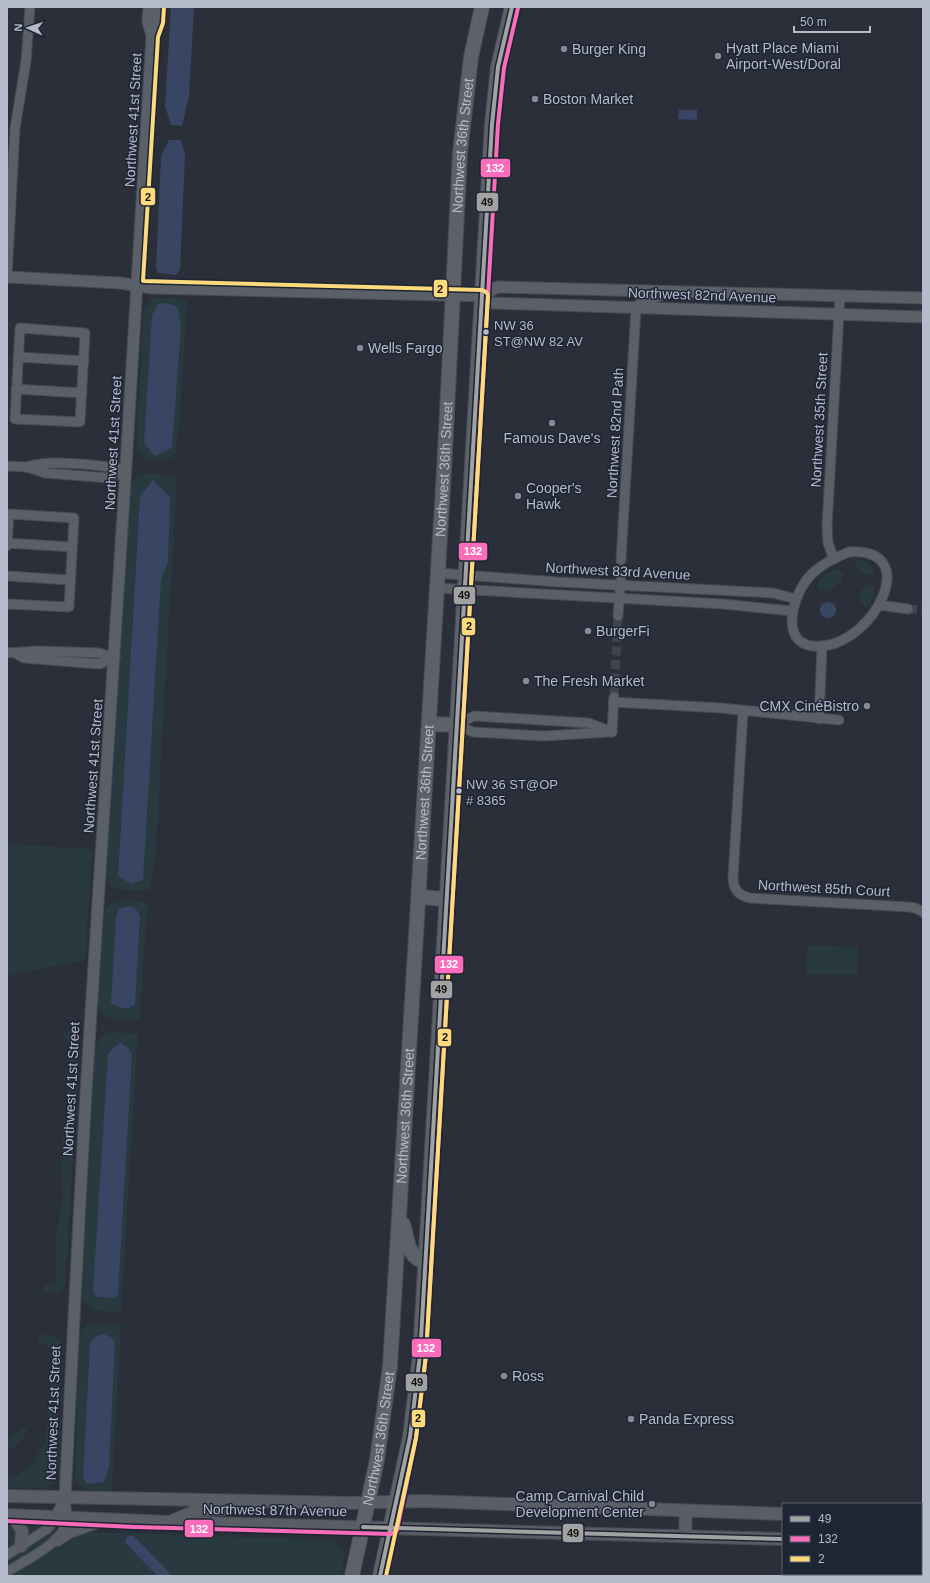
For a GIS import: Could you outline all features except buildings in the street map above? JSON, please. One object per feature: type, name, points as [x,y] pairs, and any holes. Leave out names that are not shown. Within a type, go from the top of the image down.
[{"type":"main road","name":"Northwest 36th Street","points":[[352,1576],[384,1420],[389,1383],[438,573],[454,295],[460,153],[471,57],[482,7]]},
{"type":"main road","name":"Northwest 36th Street","points":[[380,1576],[410,1437],[417,1385],[495,91],[504,39],[512,7]]},
{"type":"main road","points":[[429,724],[457,725]]},
{"type":"main road","points":[[419,897],[446,899]]},
{"type":"main road","points":[[400,1215],[412,1254],[418,1260],[425,1262]]},
{"type":"main road","name":"Northwest 87th Avenue","points":[[7,1496],[368,1503],[489,1503],[782,1514]]},
{"type":"main road","points":[[169,1522],[198,1510],[224,1509],[235,1501]]},
{"type":"main road","points":[[685,1536],[686,1511]]},
{"type":"main road","points":[[10,1516],[22,1530],[21,1546]]},
{"type":"main road","name":"Northwest 87th Avenue","points":[[10,1516],[169,1522],[782,1538]]},
{"type":"main road","points":[[57,1540],[69,1532],[103,1520]]},
{"type":"street","points":[[7,277],[15,133],[26,61],[30,7]]},
{"type":"street","name":"Northwest 41st Street","points":[[149,7],[148,22],[152,36]]},
{"type":"street","name":"Northwest 41st Street","points":[[57,1540],[64,1528],[61,1518],[64,1498],[72,1327],[90,1025],[115,658],[152,36],[157,22],[158,7]]},
{"type":"street","name":"Northwest 82nd Avenue","points":[[7,277],[152,288],[482,296],[492,303],[923,317]]},
{"type":"street","name":"Northwest 82nd Avenue","points":[[482,296],[497,287],[923,298]]},
{"type":"street","points":[[636,308],[641,302],[654,298],[667,291]]},
{"type":"street","points":[[748,293],[748,312]]},
{"type":"street","name":"Northwest 35th Street","points":[[834,559],[828,543],[827,526],[840,296]]},
{"type":"street","name":"Northwest 82nd Path","points":[[621,560],[636,308]]},
{"type":"street","points":[[20,328],[86,333],[80,422],[15,419],[18,357],[20,328]]},
{"type":"street","points":[[18,357],[84,361]]},
{"type":"street","points":[[7,372],[17,373]]},
{"type":"street","points":[[16,389],[82,393]]},
{"type":"street","points":[[7,466],[27,467],[45,473],[110,478],[126,470]]},
{"type":"street","points":[[7,546],[9,514],[74,518],[69,607],[7,604]]},
{"type":"street","points":[[7,543],[72,547]]},
{"type":"street","points":[[848,552],[872,554],[879,559],[885,567],[885,589],[879,605],[871,617],[853,634],[836,643],[822,646],[807,644],[799,639],[792,626],[792,611],[796,599],[809,578],[818,569],[834,559],[848,552]]},
{"type":"street","name":"Northwest 83rd Avenue","points":[[438,573],[465,576],[620,581],[773,593],[796,599]]},
{"type":"street","points":[[7,576],[70,580]]},
{"type":"street","points":[[618,616],[620,581]]},
{"type":"street","name":"Northwest 83rd Avenue","points":[[437,588],[723,604],[792,611]]},
{"type":"street","points":[[879,605],[908,609]]},
{"type":"street","points":[[819,719],[822,646]]},
{"type":"street","points":[[11,653],[24,658],[99,664],[115,658]]},
{"type":"street","points":[[612,732],[614,699],[839,720]]},
{"type":"street","name":"Northwest 85th Court","points":[[743,711],[733,878],[734,885],[738,892],[750,898],[908,907],[923,912]]},
{"type":"street","points":[[457,725],[474,716],[589,722],[612,732]]},
{"type":"street","points":[[521,735],[522,719]]},
{"type":"street","points":[[457,725],[473,732],[521,735],[547,736],[612,732]]},
{"type":"street","name":"Northwest 41st Street","points":[[7,1555],[61,1518]]},
{"type":"street","points":[[7,1572],[57,1540]]},
{"type":"shaded area","points":[[155,298],[187,299],[179,429],[174,458],[151,460],[143,456],[137,444],[143,313],[151,300]]},
{"type":"shaded area","points":[[144,475],[177,476],[156,848],[150,891],[128,891],[111,885],[105,872],[128,490],[133,481]],"holes":[[[140,496],[168,562],[161,579],[131,884],[118,876]]]},
{"type":"shaded area","points":[[861,560],[869,563],[874,569],[873,575],[862,572],[858,569],[855,565],[856,562]]},
{"type":"shaded area","points":[[837,569],[841,570],[844,574],[841,581],[832,588],[821,591],[817,587],[819,580],[827,573]]},
{"type":"shaded area","points":[[869,584],[874,587],[874,596],[865,606],[860,603],[860,594],[862,589]]},
{"type":"shaded area","points":[[7,844],[92,849],[85,960],[7,976]]},
{"type":"shaded area","points":[[123,900],[148,902],[139,1021],[119,1020],[107,1017],[99,1008],[97,1001],[102,916],[110,905]]},
{"type":"shaded area","points":[[807,946],[858,947],[857,975],[806,974]]},
{"type":"shaded area","points":[[77,1031],[81,1037],[65,1286],[60,1292],[42,1292],[43,1285],[55,1284],[56,1239],[62,1201],[61,1146],[67,1105],[69,1040],[64,1039],[64,1032]]},
{"type":"shaded area","points":[[111,1032],[138,1034],[121,1312],[103,1311],[92,1308],[83,1300],[81,1294],[95,1047],[105,1034]]},
{"type":"shaded area","points":[[91,1323],[121,1325],[112,1490],[86,1489],[75,1480],[79,1336],[83,1327]]},
{"type":"shaded area","points":[[39,1335],[53,1335],[60,1341],[61,1350],[54,1480],[49,1487],[45,1488],[7,1488],[7,1476],[15,1476],[33,1464],[45,1441],[52,1352],[46,1344],[38,1342]]},
{"type":"shaded area","points":[[25,1427],[27,1430],[23,1440],[7,1451],[7,1438]]},
{"type":"shaded area","points":[[7,1525],[55,1527],[71,1538],[87,1532],[329,1540],[337,1542],[345,1554],[340,1576],[7,1576]]},
{"type":"water","points":[[171,7],[194,7],[189,96],[182,126],[171,125],[165,106]]},
{"type":"water","points":[[679,110],[697,110],[697,120],[678,119]]},
{"type":"water","points":[[169,140],[181,140],[185,156],[180,270],[176,275],[158,273],[156,268],[161,156]]},
{"type":"water","points":[[166,303],[176,306],[181,326],[172,448],[154,456],[144,442],[152,315],[158,304]]},
{"type":"water","points":[[153,480],[170,497],[168,562],[161,579],[143,880],[131,884],[118,876],[140,496]]},
{"type":"water","points":[[828,602],[834,604],[836,610],[834,616],[828,618],[822,616],[820,610],[822,604]]},
{"type":"water","points":[[130,906],[136,909],[140,916],[135,1004],[129,1008],[123,1008],[111,1003],[116,916],[120,908]]},
{"type":"water","points":[[121,1043],[129,1049],[132,1055],[118,1294],[115,1298],[97,1297],[93,1291],[108,1054],[116,1045]]},
{"type":"water","points":[[103,1334],[111,1337],[115,1342],[109,1467],[104,1482],[87,1484],[83,1478],[90,1343],[96,1336]]},
{"type":"waterway","points":[[131,1541],[165,1576]]},
{"type":"tunnel","points":[[621,560],[621,577]]},
{"type":"tunnel","points":[[908,609],[923,610]]},
{"type":"tunnel","points":[[614,696],[618,616]]},
{"type":"transit line","name":"2","points":[[164,7],[163,23],[158,37],[143,281],[482,290],[488,295],[426,1355],[416,1438],[386,1576]]},
{"type":"transit line","name":"49","points":[[380,1576],[410,1437],[420,1355],[492,124],[498,67],[512,7]]},
{"type":"transit line","name":"132","points":[[7,1521],[135,1527],[391,1534],[397,1530],[416,1438],[426,1355],[498,124],[504,68],[518,8]]},
{"type":"transit line","name":"49","points":[[363,1527],[782,1539]]},
{"type":"place","name":"Burger King","points":[[564,49]]},
{"type":"place","name":"Hyatt Place Miami Airport-West/Doral","points":[[718,56]]},
{"type":"place","name":"Boston Market","points":[[535,99]]},
{"type":"place","name":"NW 36 ST@NW 82 AV","points":[[486,332]]},
{"type":"place","name":"Wells Fargo","points":[[360,348]]},
{"type":"place","name":"Famous Dave's","points":[[552,423]]},
{"type":"place","name":"Cooper's Hawk","points":[[518,496]]},
{"type":"place","name":"BurgerFi","points":[[588,631]]},
{"type":"place","name":"The Fresh Market","points":[[526,681]]},
{"type":"place","name":"CMX CinéBistro","points":[[867,706]]},
{"type":"place","name":"NW 36 ST@OP # 8365","points":[[459,791]]},
{"type":"place","name":"Ross","points":[[504,1376]]},
{"type":"place","name":"Panda Express","points":[[631,1419]]},
{"type":"place","name":"Camp Carnival Child Development Center","points":[[652,1504]]}]
